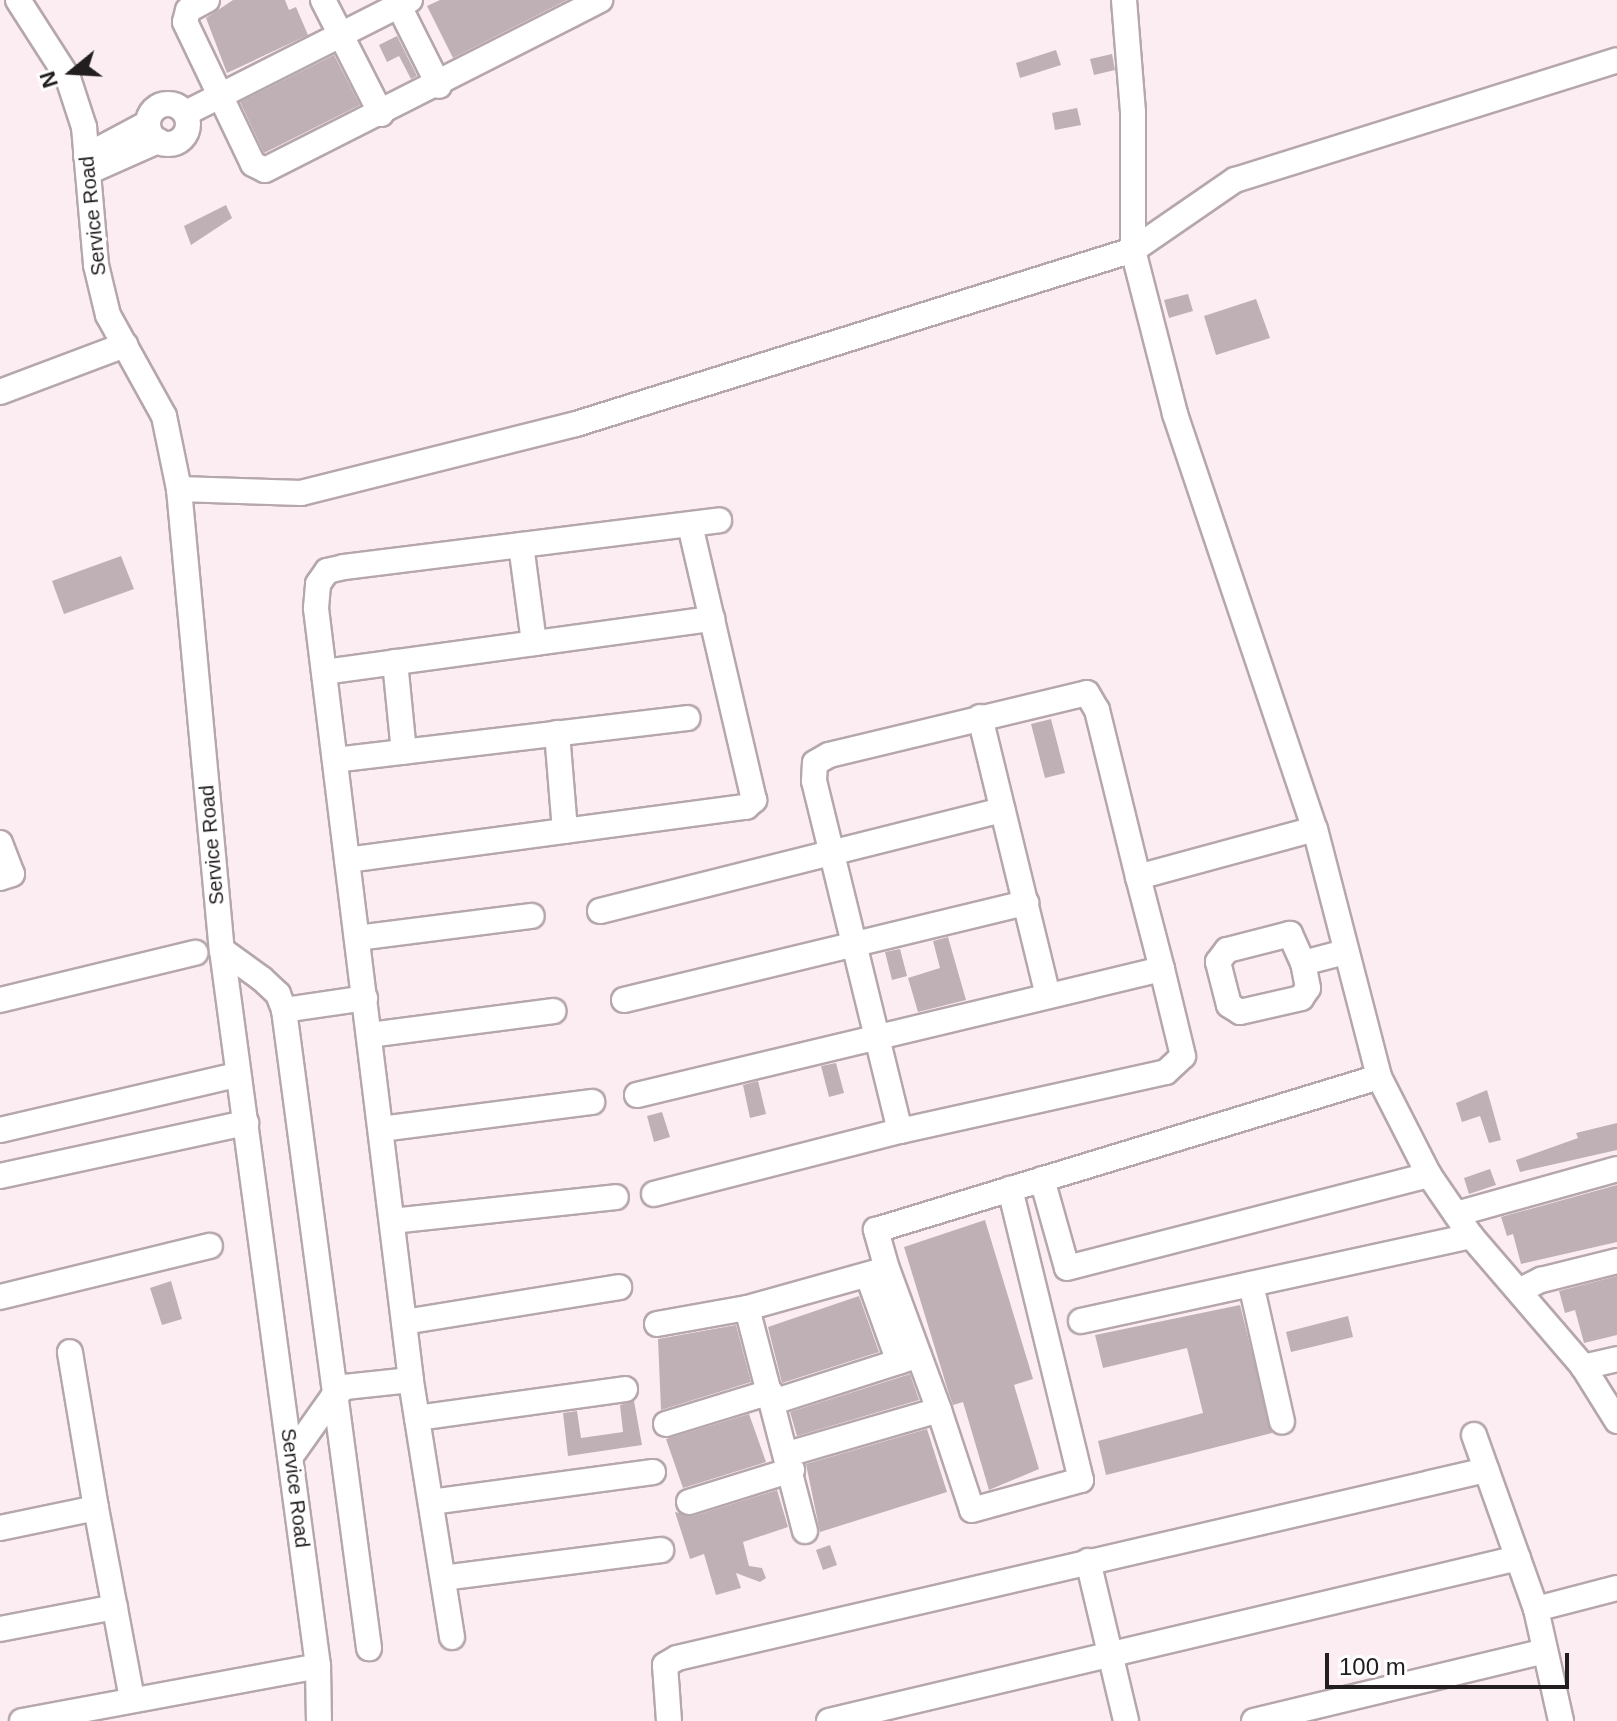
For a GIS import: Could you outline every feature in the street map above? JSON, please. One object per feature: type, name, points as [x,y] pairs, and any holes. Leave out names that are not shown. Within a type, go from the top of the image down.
[{"type":"street","name":"Service Road","points":[[18,0],[68,78],[84,127],[96,265],[108,315],[164,416],[179,489],[236,1075],[246,1123],[318,1666],[319,1721]]},
{"type":"street","points":[[207,0],[188,10],[185,22],[253,164],[265,170],[439,86],[600,0]]},
{"type":"street","points":[[323,0],[381,114]]},
{"type":"street","points":[[1124,0],[1133,112],[1133,250],[1175,414],[1315,829],[1379,1077],[1429,1175],[1471,1236],[1583,1367],[1617,1421]]},
{"type":"street","points":[[87,164],[153,132],[160,105],[173,104],[186,113],[402,2],[439,86]]},
{"type":"street","points":[[179,489],[301,493],[576,424],[1133,250],[1235,180],[1617,60]]},
{"type":"street","points":[[0,392],[125,345]]},
{"type":"street","points":[[452,1637],[411,1380],[316,608],[318,584],[327,571],[719,520]]},
{"type":"street","points":[[347,860],[746,807],[754,800],[690,524]]},
{"type":"street","points":[[521,545],[534,643]]},
{"type":"street","points":[[324,672],[712,619]]},
{"type":"street","points":[[395,662],[404,752]]},
{"type":"street","points":[[654,1194],[900,1131],[1178,1066],[1183,1056],[1162,969],[1097,710],[1087,693],[829,755],[815,763],[814,781],[900,1131]]},
{"type":"street","points":[[980,717],[1048,996]]},
{"type":"street","points":[[335,760],[688,718]]},
{"type":"street","points":[[557,733],[565,831]]},
{"type":"street","points":[[600,911],[1003,810]]},
{"type":"street","points":[[1138,877],[1315,829]]},
{"type":"street","points":[[0,843],[12,874],[0,878]]},
{"type":"street","points":[[624,1000],[1026,903]]},
{"type":"street","points":[[357,938],[532,916]]},
{"type":"street","points":[[222,950],[278,994],[284,1010],[333,1397],[369,1648]]},
{"type":"street","points":[[1303,963],[1345,952]]},
{"type":"street","points":[[0,1000],[195,953]]},
{"type":"street","points":[[637,1095],[1162,969]]},
{"type":"street","points":[[284,1010],[365,998]]},
{"type":"street","points":[[369,1035],[553,1011]]},
{"type":"street","points":[[0,1130],[236,1075]]},
{"type":"street","points":[[1010,1189],[1081,1480],[972,1510],[939,1410],[909,1358],[878,1273],[876,1230],[1042,1179],[1379,1077]]},
{"type":"street","points":[[381,1129],[592,1102]]},
{"type":"street","points":[[0,1176],[246,1123]]},
{"type":"street","points":[[1456,1214],[1617,1169]]},
{"type":"street","points":[[1042,1179],[1067,1268],[1429,1175]]},
{"type":"street","points":[[392,1221],[616,1197]]},
{"type":"street","points":[[1081,1321],[1471,1236]]},
{"type":"street","points":[[0,1297],[210,1246]]},
{"type":"street","points":[[1519,1291],[1541,1280],[1617,1261]]},
{"type":"street","points":[[657,1324],[747,1308],[878,1273]]},
{"type":"street","points":[[1251,1284],[1282,1422]]},
{"type":"street","points":[[404,1322],[619,1287]]},
{"type":"street","points":[[747,1308],[790,1462],[805,1531]]},
{"type":"street","points":[[70,1352],[132,1699]]},
{"type":"street","points":[[666,1424],[909,1358]]},
{"type":"street","points":[[1583,1367],[1617,1359]]},
{"type":"street","points":[[291,1456],[333,1397],[345,1387],[411,1380]]},
{"type":"street","points":[[417,1418],[625,1389]]},
{"type":"street","points":[[689,1502],[790,1462],[939,1410]]},
{"type":"street","points":[[1474,1435],[1536,1609],[1561,1721]]},
{"type":"street","points":[[669,1721],[665,1665],[677,1658],[1486,1470]]},
{"type":"street","points":[[431,1502],[653,1472]]},
{"type":"street","points":[[0,1528],[96,1508]]},
{"type":"street","points":[[443,1578],[661,1550]]},
{"type":"street","points":[[829,1721],[1518,1558]]},
{"type":"street","points":[[1088,1561],[1126,1721]]},
{"type":"street","points":[[1536,1609],[1617,1588]]},
{"type":"street","points":[[0,1629],[115,1607]]},
{"type":"street","points":[[1254,1721],[1545,1651]]},
{"type":"street","points":[[22,1721],[318,1666]]},
{"type":"building","points":[[233,0],[285,0],[289,10],[296,7],[308,35],[227,73],[206,18]]},
{"type":"building","points":[[440,0],[567,0],[453,58],[427,6]]},
{"type":"building","points":[[397,36],[417,76],[411,79],[399,56],[387,62],[379,45]]},
{"type":"building","points":[[1056,50],[1061,65],[1020,78],[1016,63]]},
{"type":"building","points":[[1112,54],[1115,70],[1094,75],[1090,59]]},
{"type":"building","points":[[334,55],[360,105],[264,153],[240,102]]},
{"type":"building","points":[[1077,108],[1081,125],[1055,130],[1052,113]]},
{"type":"building","points":[[226,205],[232,218],[191,245],[184,226]]},
{"type":"building","points":[[1188,294],[1193,311],[1169,318],[1164,300]]},
{"type":"building","points":[[1256,299],[1270,338],[1216,355],[1204,316]]},
{"type":"building","points":[[121,556],[134,589],[64,614],[52,581]]},
{"type":"building","points":[[1051,719],[1065,773],[1045,778],[1031,724]]},
{"type":"building","points":[[948,937],[966,1000],[918,1012],[908,978],[940,968],[933,941]]},
{"type":"building","points":[[900,949],[907,976],[892,980],[885,952]]},
{"type":"building","points":[[836,1063],[844,1093],[829,1097],[821,1066]]},
{"type":"building","points":[[758,1081],[766,1114],[750,1118],[743,1085]]},
{"type":"building","points":[[1487,1090],[1501,1140],[1489,1143],[1480,1116],[1462,1122],[1456,1103]]},
{"type":"building","points":[[662,1112],[670,1137],[654,1142],[647,1116]]},
{"type":"building","points":[[1617,1123],[1617,1150],[1520,1172],[1516,1160],[1578,1138],[1576,1133]]},
{"type":"building","points":[[1490,1169],[1496,1185],[1469,1194],[1464,1178]]},
{"type":"building","points":[[1617,1185],[1617,1242],[1521,1264],[1513,1234],[1507,1236],[1501,1217]]},
{"type":"building","points":[[985,1220],[1033,1379],[1014,1385],[1039,1469],[989,1490],[963,1402],[953,1405],[949,1394],[904,1247]]},
{"type":"building","points":[[1617,1276],[1617,1335],[1584,1343],[1575,1310],[1565,1313],[1559,1291]]},
{"type":"building","points":[[171,1281],[182,1319],[162,1325],[150,1288]]},
{"type":"building","points":[[859,1296],[879,1352],[782,1383],[768,1327]]},
{"type":"building","points":[[1240,1305],[1272,1433],[1106,1475],[1098,1441],[1203,1413],[1187,1348],[1103,1368],[1095,1335]]},
{"type":"building","points":[[1348,1316],[1353,1337],[1291,1352],[1286,1332]]},
{"type":"building","points":[[736,1325],[751,1382],[661,1410],[658,1339]]},
{"type":"building","points":[[910,1374],[919,1400],[797,1436],[790,1412]]},
{"type":"building","points":[[634,1401],[642,1445],[568,1456],[563,1413],[577,1411],[581,1438],[623,1432],[620,1405]]},
{"type":"building","points":[[749,1414],[766,1462],[683,1488],[666,1439]]},
{"type":"building","points":[[927,1429],[947,1492],[820,1532],[806,1464]]},
{"type":"building","points":[[777,1490],[788,1527],[743,1542],[749,1566],[762,1568],[766,1578],[760,1582],[736,1573],[741,1588],[716,1595],[704,1554],[690,1559],[675,1512],[693,1516]]},
{"type":"building","points":[[830,1545],[837,1565],[823,1570],[816,1550]]}]
